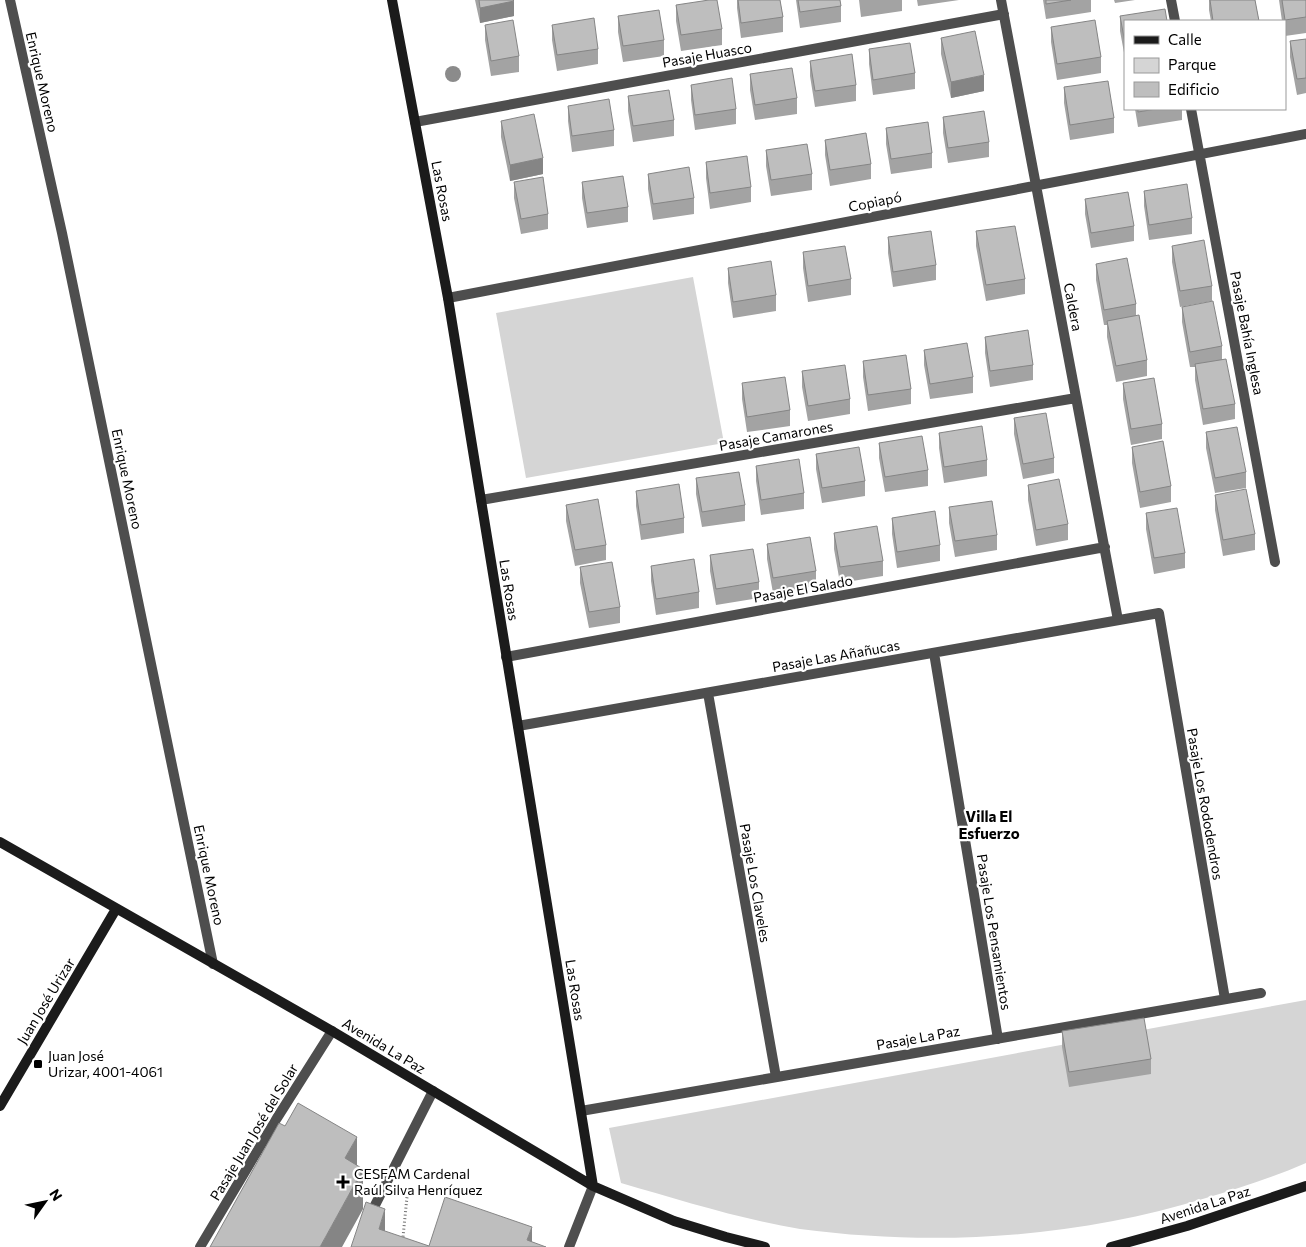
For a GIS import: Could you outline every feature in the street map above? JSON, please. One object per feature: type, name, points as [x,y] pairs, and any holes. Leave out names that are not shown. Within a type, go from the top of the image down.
[{"type":"street","name":"Enrique Moreno","points":[[10,0],[62,233],[213,964]]},
{"type":"street","name":"Las Rosas","points":[[392,0],[448,298],[593,1186]]},
{"type":"street","name":"Caldera","points":[[1001,0],[1118,620]]},
{"type":"street","points":[[1171,0],[1175,20]]},
{"type":"street","name":"Pasaje Huasco","points":[[415,122],[1004,14]]},
{"type":"street","name":"Pasaje Bahía Inglesa","points":[[1191,110],[1275,562]]},
{"type":"street","name":"Copiapó","points":[[448,298],[1306,134]]},
{"type":"street","name":"Pasaje Camarones","points":[[481,500],[1076,398]]},
{"type":"street","name":"Pasaje El Salado","points":[[506,657],[1105,547]]},
{"type":"street","name":"Pasaje Las Añañucas","points":[[518,726],[1159,613]]},
{"type":"street","name":"Pasaje Los Rododendros","points":[[1159,613],[1225,999]]},
{"type":"street","name":"Pasaje Los Pensamientos","points":[[934,653],[998,1039]]},
{"type":"street","name":"Pasaje Los Claveles","points":[[708,693],[776,1077]]},
{"type":"street","name":"Avenida La Paz","points":[[0,842],[332,1031],[593,1186],[674,1221],[765,1247]]},
{"type":"street","name":"Juan José Urizar","points":[[0,1106],[116,909]]},
{"type":"street","name":"Pasaje La Paz","points":[[581,1111],[1260,993]]},
{"type":"street","name":"Pasaje Juan José del Solar","points":[[200,1247],[277,1118],[332,1031]]},
{"type":"street","points":[[363,1230],[433,1091]]},
{"type":"street","points":[[569,1247],[593,1186]]},
{"type":"street","name":"Avenida La Paz","points":[[1111,1247],[1186,1226],[1306,1186]]},
{"type":"path","points":[[390,1178],[407,1196],[402,1247]]},
{"type":"green space","points":[[693,277],[724,443],[526,478],[496,313]]},
{"type":"green space","points":[[1306,1000],[1306,1163],[1244,1186],[1157,1212],[1056,1230],[954,1238],[903,1237],[851,1234],[778,1225],[710,1209],[621,1183],[609,1128]]},
{"type":"building","points":[[479,0],[513,0],[514,1],[480,8]]},
{"type":"building","points":[[717,0],[722,29],[681,35],[676,5]]},
{"type":"building","points":[[738,0],[780,0],[783,17],[741,23]]},
{"type":"building","points":[[798,0],[840,0],[841,6],[800,12]]},
{"type":"building","points":[[1046,0],[1071,0],[1046,4]]},
{"type":"building","points":[[1210,0],[1255,0],[1259,20],[1213,20]]},
{"type":"building","points":[[1282,0],[1306,0],[1306,17],[1285,20]]},
{"type":"building","points":[[1165,9],[1167,20],[1124,20],[1124,38],[1120,16]]},
{"type":"building","points":[[659,10],[664,40],[623,46],[618,16]]},
{"type":"building","points":[[594,18],[598,49],[557,55],[552,25]]},
{"type":"building","points":[[513,20],[519,56],[491,61],[485,25]]},
{"type":"building","points":[[1095,20],[1101,57],[1057,64],[1051,27]]},
{"type":"building","points":[[975,31],[984,75],[951,82],[941,38]]},
{"type":"building","points":[[1306,39],[1306,78],[1297,79],[1290,41]]},
{"type":"building","points":[[910,43],[915,73],[873,80],[869,49]]},
{"type":"building","points":[[852,54],[856,85],[815,91],[810,61]]},
{"type":"building","points":[[792,68],[797,98],[755,105],[750,74]]},
{"type":"building","points":[[732,78],[736,109],[695,115],[691,85]]},
{"type":"building","points":[[1108,81],[1114,118],[1070,125],[1064,87]]},
{"type":"building","points":[[669,90],[674,120],[633,126],[628,96]]},
{"type":"building","points":[[609,99],[614,130],[572,136],[568,106]]},
{"type":"building","points":[[984,111],[989,142],[948,148],[943,117]]},
{"type":"building","points":[[534,114],[543,158],[510,165],[501,121]]},
{"type":"building","points":[[928,122],[932,153],[891,159],[886,128]]},
{"type":"building","points":[[866,133],[871,164],[830,170],[825,140]]},
{"type":"building","points":[[807,144],[812,174],[771,180],[766,150]]},
{"type":"building","points":[[747,156],[751,187],[710,193],[706,162]]},
{"type":"building","points":[[689,167],[694,198],[653,204],[648,174]]},
{"type":"building","points":[[623,176],[628,207],[587,213],[582,182]]},
{"type":"building","points":[[543,177],[548,214],[521,219],[514,182]]},
{"type":"building","points":[[1187,184],[1192,218],[1149,225],[1144,191]]},
{"type":"building","points":[[1128,192],[1134,226],[1091,233],[1085,199]]},
{"type":"building","points":[[1015,226],[1025,279],[986,285],[976,231]]},
{"type":"building","points":[[931,231],[936,265],[893,272],[888,237]]},
{"type":"building","points":[[1204,240],[1212,286],[1180,291],[1172,246]]},
{"type":"building","points":[[845,246],[851,279],[808,286],[803,252]]},
{"type":"building","points":[[1127,258],[1136,304],[1104,310],[1096,264]]},
{"type":"building","points":[[771,261],[776,295],[733,302],[728,268]]},
{"type":"building","points":[[1213,301],[1222,346],[1190,352],[1182,307]]},
{"type":"building","points":[[1139,315],[1147,360],[1116,366],[1107,321]]},
{"type":"building","points":[[1028,330],[1033,365],[990,371],[985,337]]},
{"type":"building","points":[[967,343],[973,377],[930,384],[924,350]]},
{"type":"building","points":[[906,355],[911,389],[868,395],[863,361]]},
{"type":"building","points":[[1226,359],[1235,404],[1203,409],[1195,364]]},
{"type":"building","points":[[845,365],[850,399],[808,406],[802,371]]},
{"type":"building","points":[[785,377],[790,410],[747,417],[742,383]]},
{"type":"building","points":[[1154,378],[1162,424],[1131,429],[1123,383]]},
{"type":"building","points":[[1046,413],[1054,458],[1023,464],[1014,418]]},
{"type":"building","points":[[982,426],[987,460],[944,467],[939,433]]},
{"type":"building","points":[[1237,427],[1246,472],[1215,478],[1206,432]]},
{"type":"building","points":[[922,436],[928,470],[885,477],[879,443]]},
{"type":"building","points":[[1163,441],[1171,486],[1140,492],[1132,447]]},
{"type":"building","points":[[859,447],[865,481],[822,488],[816,454]]},
{"type":"building","points":[[799,459],[804,493],[761,500],[756,466]]},
{"type":"building","points":[[739,472],[745,505],[702,512],[696,478]]},
{"type":"building","points":[[1059,479],[1068,524],[1036,530],[1028,485]]},
{"type":"building","points":[[679,484],[684,518],[641,525],[636,491]]},
{"type":"building","points":[[1246,489],[1255,534],[1223,540],[1215,495]]},
{"type":"building","points":[[598,499],[606,545],[575,550],[566,505]]},
{"type":"building","points":[[992,501],[997,535],[955,541],[949,507]]},
{"type":"building","points":[[1177,508],[1185,553],[1154,558],[1146,513]]},
{"type":"building","points":[[935,511],[940,545],[897,552],[892,518]]},
{"type":"building","points":[[877,526],[883,561],[840,567],[834,533]]},
{"type":"building","points":[[810,537],[816,571],[773,578],[767,544]]},
{"type":"building","points":[[753,549],[759,582],[716,589],[710,555]]},
{"type":"building","points":[[694,559],[699,592],[656,599],[651,566]]},
{"type":"building","points":[[612,562],[620,607],[589,612],[580,567]]},
{"type":"building","points":[[1144,1018],[1151,1059],[1069,1072],[1062,1031]]},
{"type":"building","points":[[298,1103],[357,1137],[345,1158],[363,1169],[320,1247],[210,1247],[279,1123],[285,1126]]},
{"type":"building","points":[[445,1197],[532,1227],[527,1240],[546,1247],[351,1247],[366,1202],[385,1209],[379,1229],[429,1246]]},
{"type":"place","name":"Juan José Urizar, 4001-4061","points":[[38,1064]]},
{"type":"place","name":"CESFAM Cardenal Raúl Silva Henríquez","points":[[343,1182]]},
{"type":"district","name":"Villa El Esfuerzo","points":[[989,826]]}]
